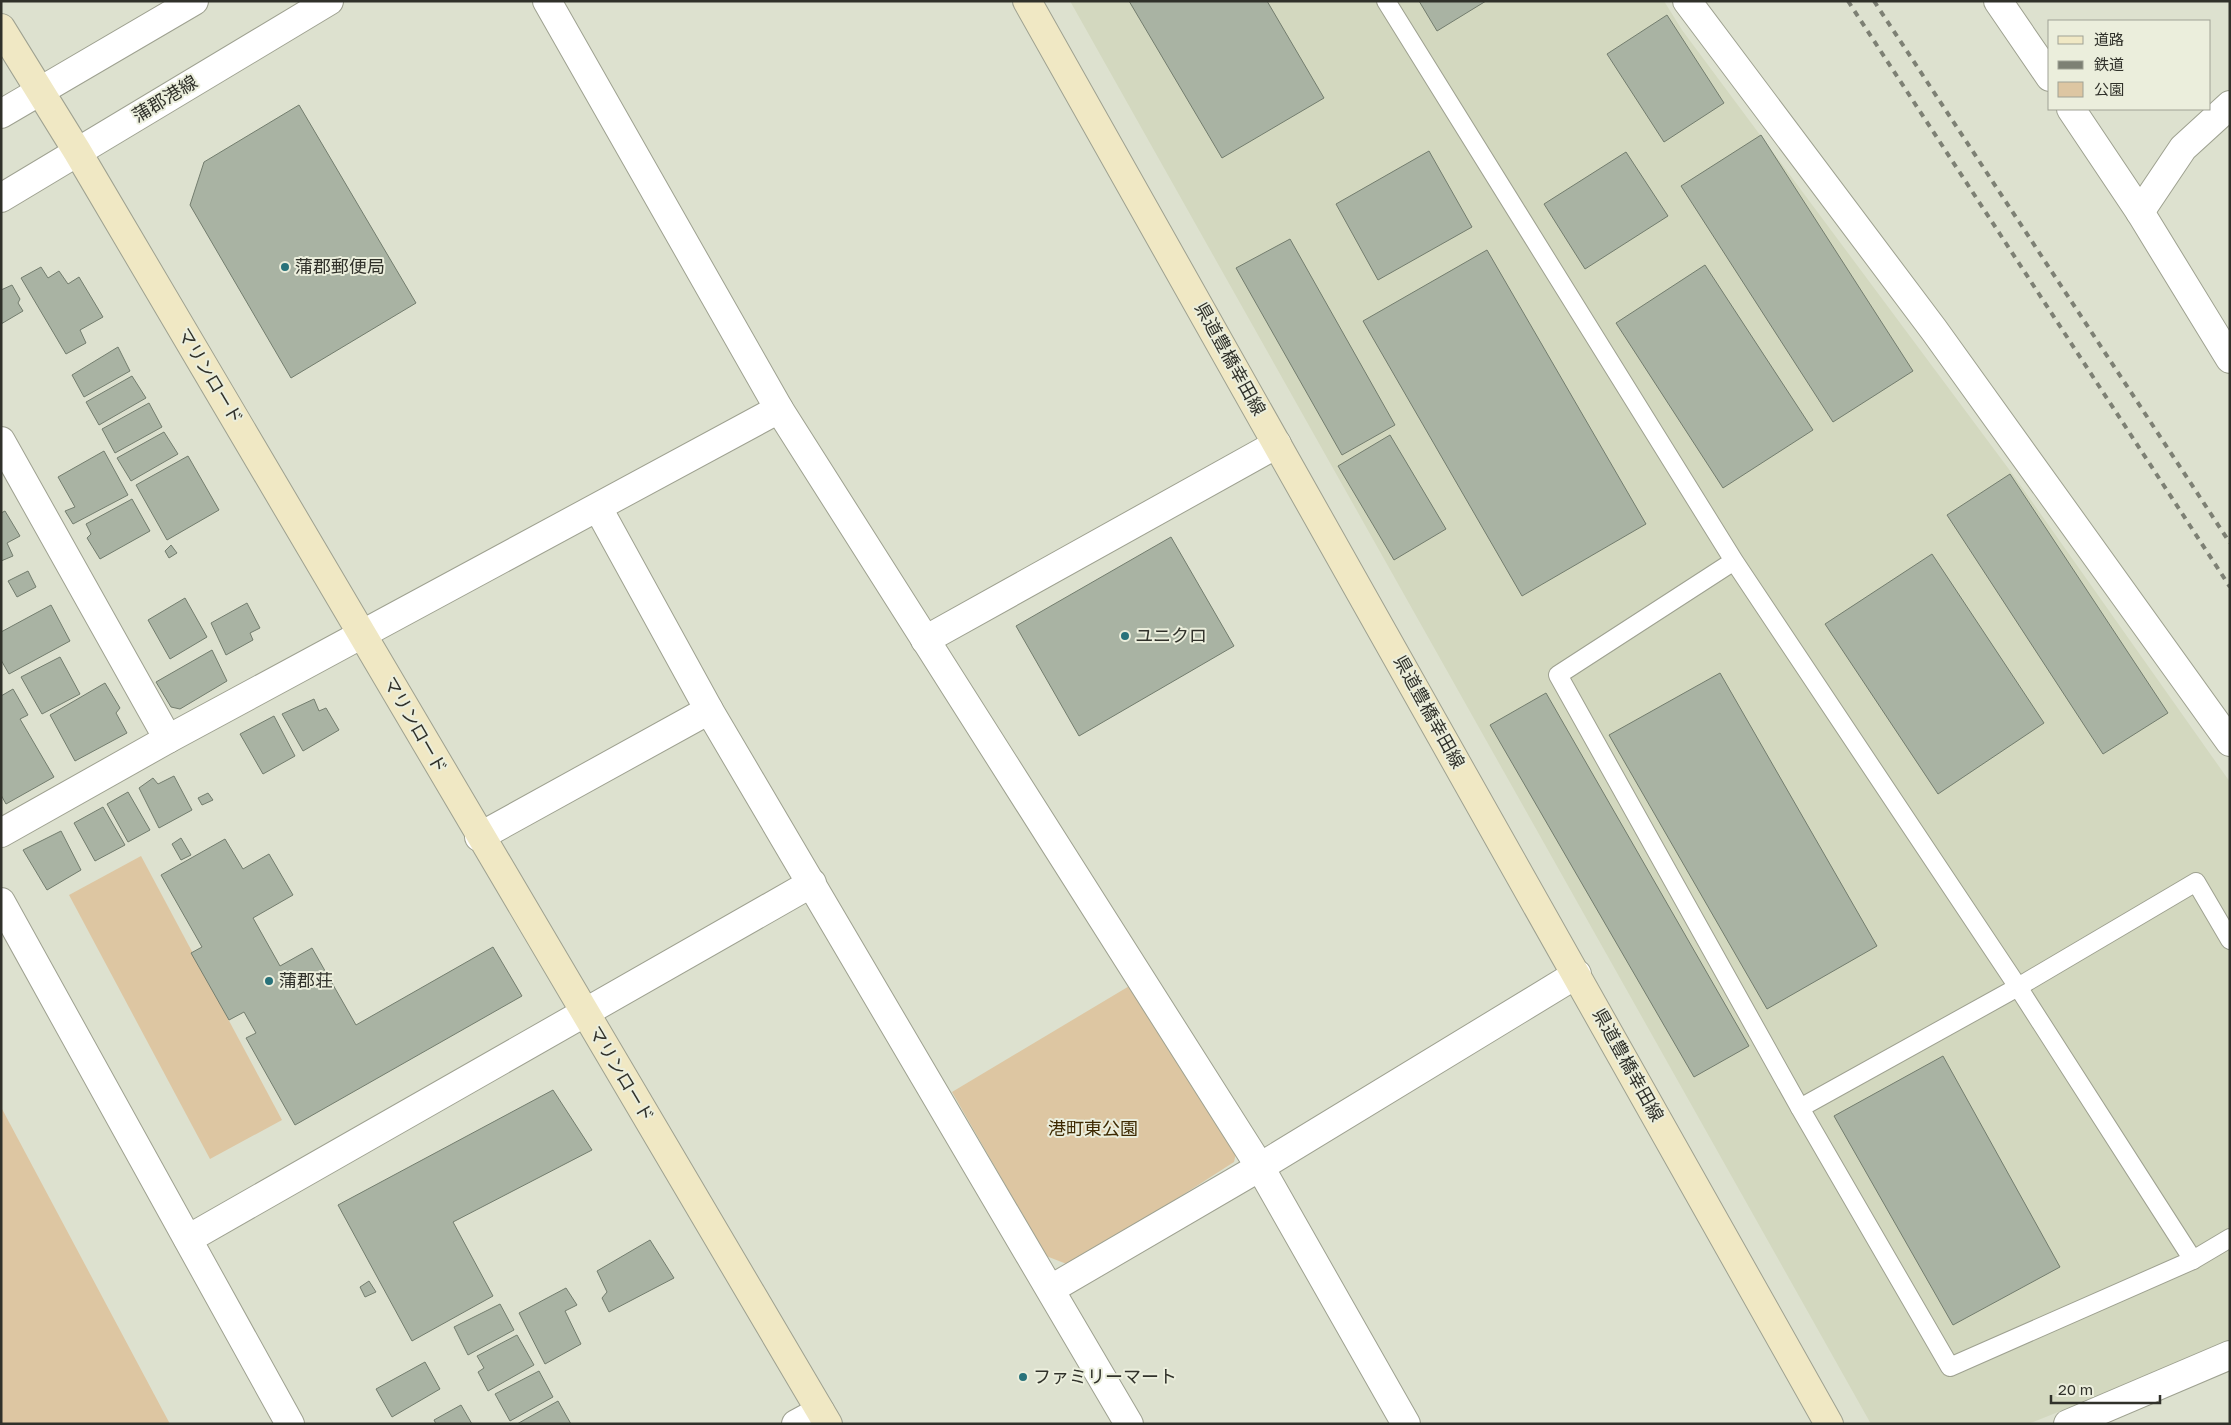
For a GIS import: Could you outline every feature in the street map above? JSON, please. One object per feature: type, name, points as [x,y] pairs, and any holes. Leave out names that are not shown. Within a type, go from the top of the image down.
[{"type":"main road","name":"県道豊橋幸田線","points":[[1027,1],[1829,1424]]},
{"type":"main road","name":"マリンロード","points":[[1,28],[77,151],[480,837],[824,1417]]},
{"type":"street","points":[[1,114],[194,1]]},
{"type":"street","name":"蒲郡港線","points":[[1,198],[329,1]]},
{"type":"street","points":[[547,1],[778,409],[1260,1167],[1406,1424]]},
{"type":"street","points":[[1687,1],[1934,330],[2228,734]]},
{"type":"street","points":[[1998,1],[2048,75]]},
{"type":"street","points":[[2140,212],[2183,148],[2230,106]]},
{"type":"street","points":[[2072,110],[2140,212],[2230,359]]},
{"type":"street","points":[[1,833],[168,738],[598,508],[778,409]]},
{"type":"street","points":[[1,440],[168,738]]},
{"type":"street","points":[[925,640],[1277,444]]},
{"type":"street","points":[[598,508],[709,710],[1129,1424]]},
{"type":"street","points":[[480,837],[709,710]]},
{"type":"street","points":[[188,1239],[812,883]]},
{"type":"street","points":[[1,902],[290,1424]]},
{"type":"street","points":[[1051,1289],[1260,1167],[1577,974]]},
{"type":"street","points":[[2068,1424],[2230,1355]]},
{"type":"street","points":[[796,1424],[824,1417]]},
{"type":"lane","points":[[1386,1],[1734,561],[2018,987],[2193,1260]]},
{"type":"lane","points":[[1734,561],[1558,675],[1800,1108],[1950,1367],[2193,1260],[2230,1238]]},
{"type":"lane","points":[[1800,1108],[2018,987],[2196,882],[2230,940]]},
{"type":"shaded area","points":[[1070,1],[1664,1],[1682,30],[2011,472],[2230,782],[2230,1343],[2028,1424],[1871,1424]]},
{"type":"green space","points":[[141,856],[282,1120],[210,1159],[69,895]]},
{"type":"green space","name":"港町東公園","points":[[1131,985],[1236,1153],[1234,1162],[1072,1266],[1046,1256],[952,1092]]},
{"type":"green space","points":[[1,1107],[170,1424],[1,1424]]},
{"type":"building","points":[[1129,1],[1267,1],[1324,98],[1222,158]]},
{"type":"building","points":[[1419,1],[1486,1],[1437,31]]},
{"type":"building","points":[[1667,15],[1724,103],[1664,142],[1607,54]]},
{"type":"building","points":[[299,105],[416,303],[291,378],[190,205],[204,162]]},
{"type":"building","points":[[1761,135],[1913,371],[1833,422],[1681,186]]},
{"type":"building","points":[[1429,151],[1472,227],[1378,280],[1336,204]]},
{"type":"building","points":[[1626,152],[1668,216],[1585,269],[1544,204]]},
{"type":"building","points":[[1290,239],[1395,425],[1342,455],[1236,268]]},
{"type":"building","points":[[1487,250],[1646,524],[1522,596],[1363,321]]},
{"type":"building","points":[[1705,265],[1813,430],[1723,488],[1616,323]]},
{"type":"building","points":[[41,267],[48,278],[59,271],[68,284],[79,277],[103,317],[80,330],[86,343],[66,354],[21,278]]},
{"type":"building","points":[[12,285],[20,299],[18,303],[23,311],[1,324],[1,290]]},
{"type":"building","points":[[118,347],[130,371],[84,397],[72,375]]},
{"type":"building","points":[[132,376],[146,398],[99,425],[86,402]]},
{"type":"building","points":[[149,403],[162,427],[115,453],[102,429]]},
{"type":"building","points":[[164,432],[178,454],[131,481],[117,458]]},
{"type":"building","points":[[1390,435],[1446,529],[1394,560],[1338,466]]},
{"type":"building","points":[[104,451],[128,495],[73,524],[65,511],[75,507],[58,477]]},
{"type":"building","points":[[188,456],[219,510],[167,540],[136,485]]},
{"type":"building","points":[[2010,474],[2168,713],[2103,754],[1947,515]]},
{"type":"building","points":[[132,499],[150,531],[100,559],[87,538],[91,534],[86,524]]},
{"type":"building","points":[[5,511],[20,536],[7,543],[13,556],[1,561],[1,513]]},
{"type":"building","name":"ユニクロ","points":[[1171,537],[1234,646],[1079,736],[1016,626]]},
{"type":"building","points":[[171,545],[177,553],[169,558],[165,551]]},
{"type":"building","points":[[1932,554],[2044,723],[1938,794],[1825,624]]},
{"type":"building","points":[[28,571],[36,587],[17,597],[8,581]]},
{"type":"building","points":[[185,598],[207,637],[170,659],[148,620]]},
{"type":"building","points":[[247,603],[260,628],[250,633],[253,640],[226,655],[211,623]]},
{"type":"building","points":[[51,605],[70,641],[9,674],[1,660],[1,632]]},
{"type":"building","points":[[212,650],[227,681],[180,709],[171,707],[156,682]]},
{"type":"building","points":[[60,657],[80,694],[42,714],[21,677]]},
{"type":"building","points":[[1720,673],[1877,946],[1767,1009],[1609,735]]},
{"type":"building","points":[[105,683],[120,708],[116,713],[127,733],[75,761],[50,715]]},
{"type":"building","points":[[13,689],[28,715],[20,719],[54,777],[6,804],[1,795],[1,696]]},
{"type":"building","points":[[1546,693],[1749,1046],[1694,1077],[1490,725]]},
{"type":"building","points":[[314,699],[319,711],[326,708],[339,730],[303,751],[282,714]]},
{"type":"building","points":[[274,716],[295,756],[263,774],[240,734]]},
{"type":"building","points":[[174,776],[192,810],[159,828],[139,788],[153,778],[158,784]]},
{"type":"building","points":[[128,792],[150,830],[128,842],[107,804]]},
{"type":"building","points":[[208,793],[213,800],[202,805],[198,798]]},
{"type":"building","points":[[103,807],[125,845],[95,861],[74,823]]},
{"type":"building","points":[[61,831],[81,870],[47,890],[23,850]]},
{"type":"building","points":[[181,838],[191,855],[181,860],[172,844]]},
{"type":"building","name":"蒲郡荘","points":[[225,839],[243,869],[269,854],[293,895],[253,918],[280,966],[312,948],[356,1025],[493,947],[522,996],[295,1125],[246,1038],[256,1033],[244,1012],[229,1020],[191,953],[202,947],[161,875]]},
{"type":"building","points":[[1943,1056],[2060,1267],[1953,1325],[1834,1116]]},
{"type":"building","points":[[553,1090],[592,1150],[453,1222],[493,1296],[412,1341],[338,1205]]},
{"type":"building","points":[[650,1240],[674,1278],[609,1312],[602,1298],[607,1292],[597,1271]]},
{"type":"building","points":[[369,1281],[376,1292],[365,1297],[360,1287]]},
{"type":"building","points":[[566,1288],[577,1305],[565,1311],[581,1344],[545,1364],[519,1313]]},
{"type":"building","points":[[500,1304],[514,1330],[468,1355],[454,1327]]},
{"type":"building","points":[[517,1335],[534,1365],[488,1391],[478,1372],[484,1368],[477,1356]]},
{"type":"building","points":[[425,1362],[440,1389],[392,1417],[376,1389]]},
{"type":"building","points":[[539,1371],[553,1397],[510,1421],[495,1394]]},
{"type":"building","points":[[558,1401],[571,1424],[517,1424]]},
{"type":"building","points":[[461,1405],[472,1424],[436,1424],[434,1420]]},
{"type":"railway","points":[[1848,1],[2230,587]]},
{"type":"railway","points":[[1874,1],[2230,543]]},
{"type":"place","name":"蒲郡郵便局","points":[[285,267]]},
{"type":"place","name":"ユニクロ","points":[[1125,636]]},
{"type":"place","name":"蒲郡荘","points":[[269,981]]},
{"type":"place","name":"ファミリーマート","points":[[1023,1377]]}]
